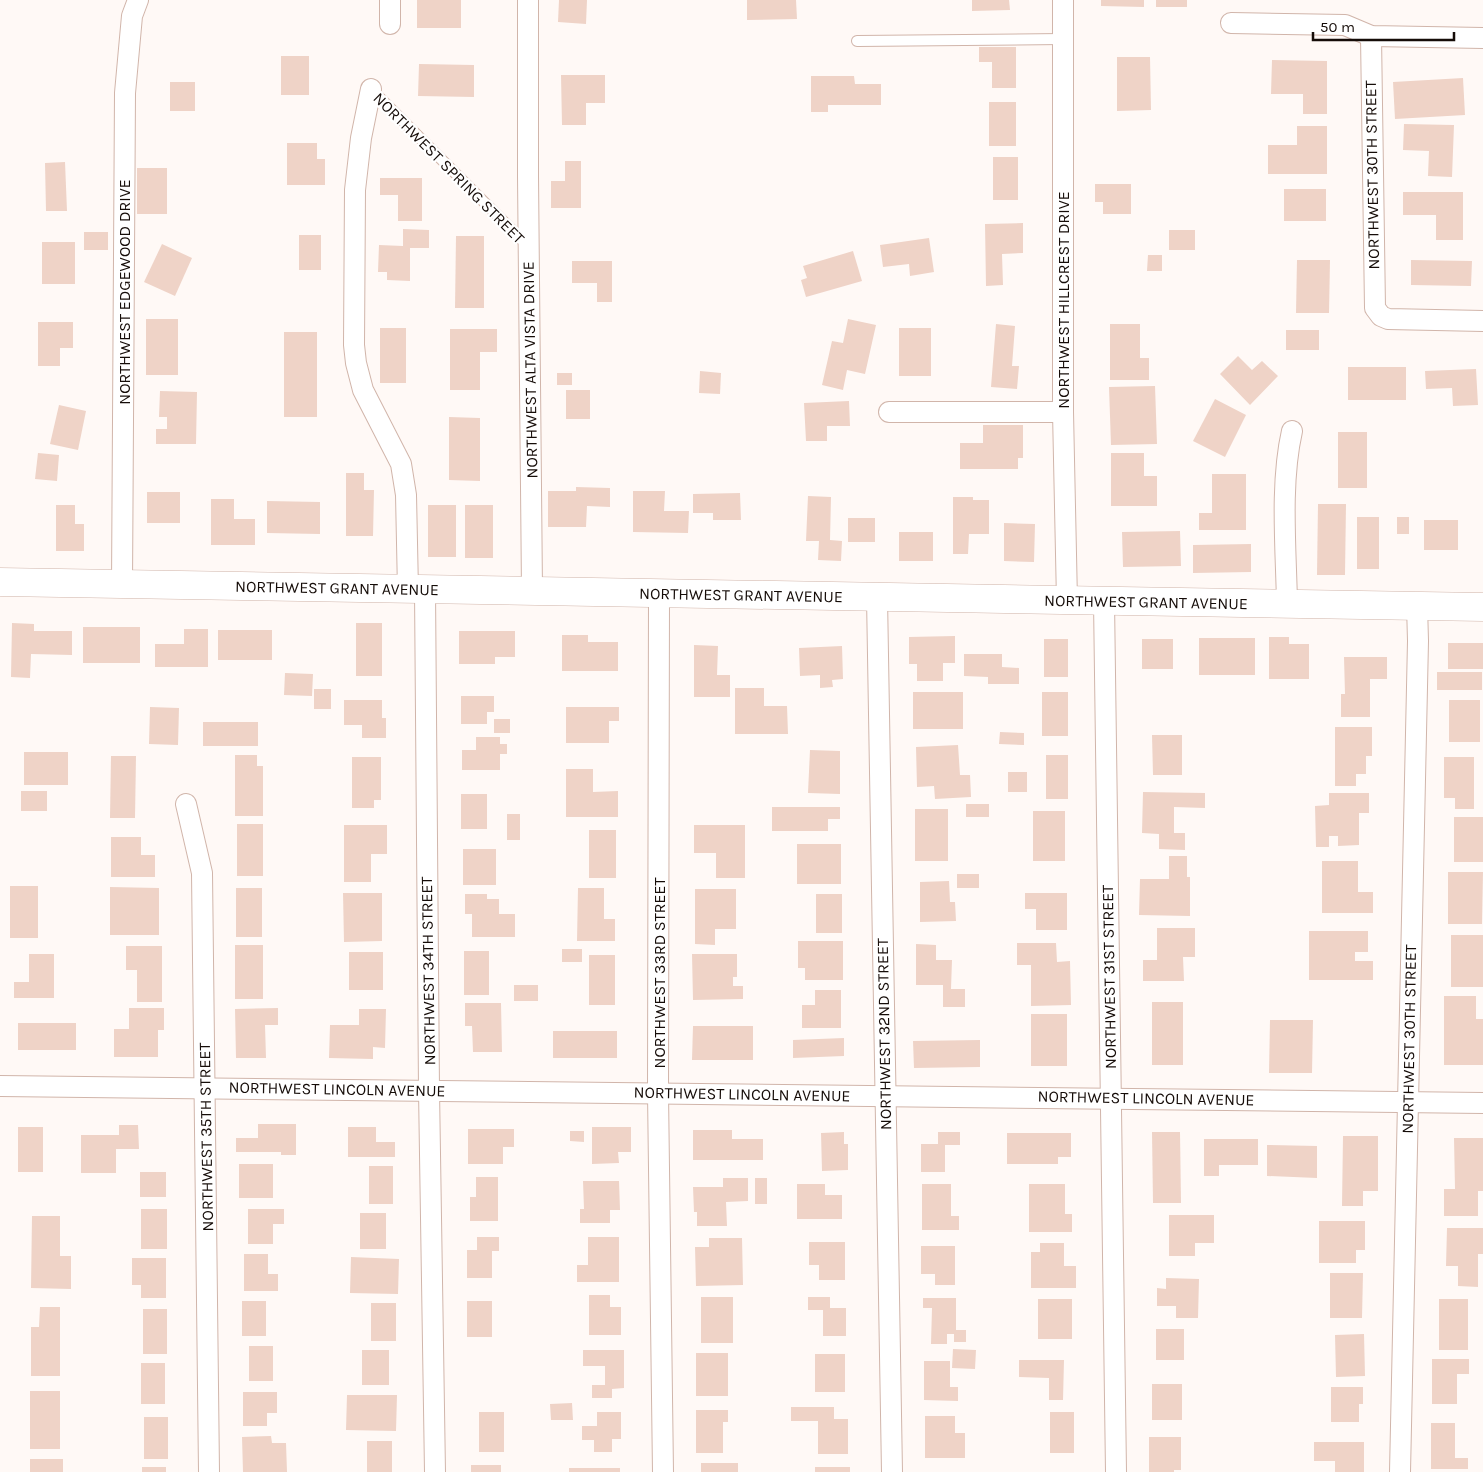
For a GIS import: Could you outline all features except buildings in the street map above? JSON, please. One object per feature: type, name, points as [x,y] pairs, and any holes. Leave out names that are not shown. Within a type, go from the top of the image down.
[{"type":"street","name":"NORTHWEST EDGEWOOD DRIVE","points":[[122,585],[125,93],[132,16],[138,0]]},
{"type":"street","points":[[390,0],[390,24]]},
{"type":"street","name":"NORTHWEST ALTA VISTA DRIVE","points":[[528,0],[528,246],[532,590]]},
{"type":"street","name":"NORTHWEST HILLCREST DRIVE","points":[[1063,0],[1063,412],[1067,601]]},
{"type":"street","points":[[1232,23],[1345,25],[1371,36],[1483,38]]},
{"type":"street","name":"NORTHWEST 30TH STREET","points":[[1371,36],[1373,300],[1375,308],[1378,314],[1388,319],[1483,321]]},
{"type":"street","name":"NORTHWEST SPRING STREET","points":[[371,89],[361,138],[355,190],[354,345],[356,363],[364,390],[401,464],[416,590]]},
{"type":"street","points":[[889,412],[1063,412]]},
{"type":"street","points":[[1287,603],[1286,516],[1288,452],[1292,431]]},
{"type":"street","name":"NORTHWEST GRANT AVENUE","points":[[0,582],[1483,607]]},
{"type":"street","name":"NORTHWEST 34TH STREET","points":[[416,590],[430,1090],[435,1472]]},
{"type":"street","name":"NORTHWEST 33RD STREET","points":[[660,594],[658,1093],[663,1472]]},
{"type":"street","name":"NORTHWEST 32ND STREET","points":[[877,597],[892,1472]]},
{"type":"street","name":"NORTHWEST 31ST STREET","points":[[1104,601],[1116,1472]]},
{"type":"street","name":"NORTHWEST 30TH STREET","points":[[1400,1472],[1418,640],[1417,605]]},
{"type":"street","name":"NORTHWEST 35TH STREET","points":[[186,804],[202,873],[209,1472]]},
{"type":"street","name":"NORTHWEST LINCOLN AVENUE","points":[[0,1086],[1483,1103]]},
{"type":"lane","points":[[857,42],[1064,39]]},
{"type":"lane","name":"NORTHWEST SPRING STREET","points":[[371,89],[528,246]]}]
